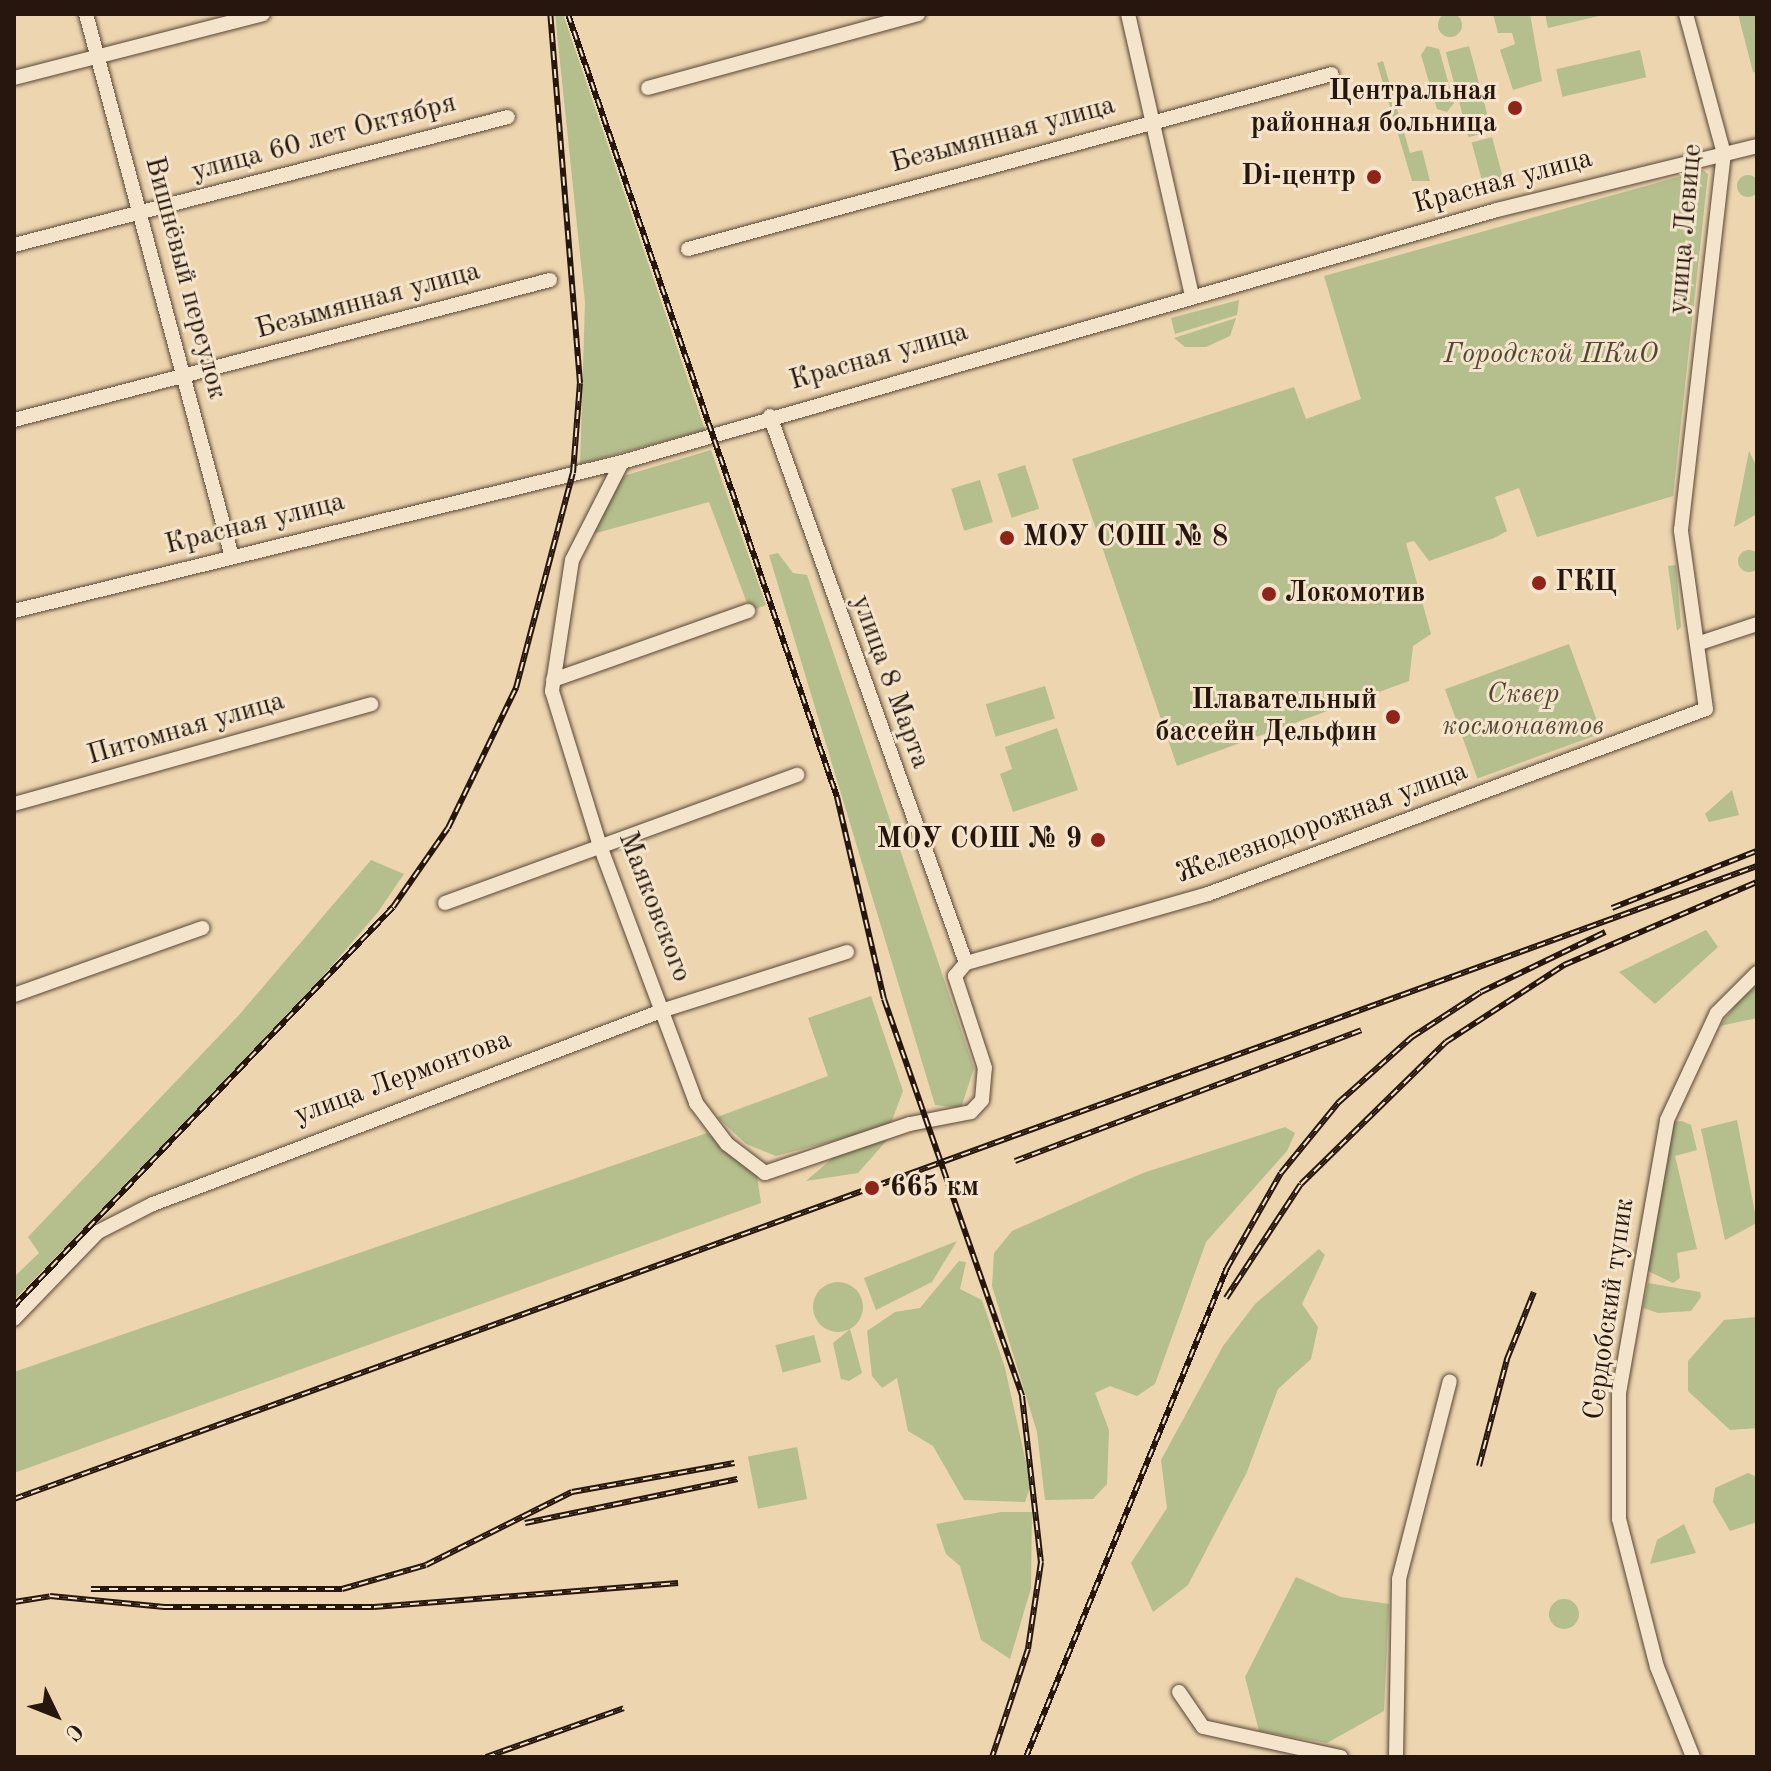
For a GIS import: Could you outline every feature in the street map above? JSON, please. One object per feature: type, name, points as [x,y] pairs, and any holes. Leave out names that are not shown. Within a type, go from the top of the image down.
[{"type":"street","name":"Вишнёвый переулок","points":[[86,14],[232,557]]},
{"type":"street","points":[[14,78],[263,14]]},
{"type":"street","points":[[648,88],[918,14]]},
{"type":"street","points":[[1128,14],[1192,295]]},
{"type":"street","name":"улица Левице","points":[[1686,14],[1724,154],[1681,530],[1700,643]]},
{"type":"street","name":"Безымянная улица","points":[[688,249],[1332,74]]},
{"type":"street","name":"улица 60 лет Октября","points":[[14,245],[508,117]]},
{"type":"street","name":"Красная улица","points":[[14,611],[622,462],[770,416],[1192,295],[1757,146]]},
{"type":"street","name":"Безымянная улица","points":[[14,420],[550,280]]},
{"type":"street","name":"улица 8 Марта","points":[[770,416],[966,963]]},
{"type":"street","name":"Маяковского","points":[[622,462],[572,560],[553,680],[599,843],[664,1010],[666,1035],[696,1103],[727,1144],[765,1173],[910,1124],[971,1112],[982,1100],[984,1047],[955,976],[966,963]]},
{"type":"street","points":[[553,680],[748,611]]},
{"type":"street","points":[[1700,643],[1757,624]]},
{"type":"street","name":"Железнодорожная улица","points":[[966,963],[1208,894],[1706,709],[1700,643]]},
{"type":"street","name":"Питомная улица","points":[[14,804],[371,704]]},
{"type":"street","points":[[445,903],[599,843],[797,775]]},
{"type":"street","points":[[14,995],[202,928]]},
{"type":"street","name":"улица Лермонтова","points":[[14,1319],[98,1232],[153,1204],[664,1010],[847,952]]},
{"type":"street","name":"Сердобский тупик","points":[[1693,1757],[1657,1667],[1619,1519],[1619,1393],[1667,1120],[1717,1013],[1757,973]]},
{"type":"street","points":[[1396,1757],[1399,1579],[1450,1381]]},
{"type":"street","points":[[1179,1692],[1203,1727],[1341,1757]]},
{"type":"green space","points":[[1450,13],[1458,17],[1462,25],[1458,33],[1450,37],[1442,33],[1438,25],[1442,17]]},
{"type":"green space","points":[[555,14],[563,14],[705,430],[580,464],[585,302]]},
{"type":"green space","points":[[1493,14],[1530,14],[1542,81],[1513,90],[1500,50],[1515,44],[1512,33],[1498,33]]},
{"type":"green space","points":[[1545,14],[1607,14],[1548,28]]},
{"type":"green space","points":[[1738,14],[1757,14],[1757,73],[1753,72]]},
{"type":"green space","points":[[1427,46],[1439,49],[1454,103],[1447,112],[1437,109],[1421,55]]},
{"type":"green space","points":[[1469,46],[1492,131],[1469,137],[1446,52]]},
{"type":"green space","points":[[1640,50],[1646,77],[1563,97],[1556,69]]},
{"type":"green space","points":[[1383,61],[1410,153],[1422,150],[1430,181],[1412,181],[1377,63]]},
{"type":"green space","points":[[1492,137],[1505,187],[1485,193],[1472,142]]},
{"type":"green space","name":"Городской ПКиО","points":[[1703,170],[1708,174],[1673,496],[1537,537],[1519,488],[1495,497],[1507,531],[1494,538],[1429,561],[1414,541],[1406,543],[1431,634],[1413,646],[1409,681],[1177,766],[1072,459],[1294,387],[1306,419],[1361,399],[1324,276]]},
{"type":"green space","points":[[1748,175],[1756,178],[1759,186],[1756,194],[1748,197],[1740,194],[1737,186],[1740,178]]},
{"type":"green space","points":[[1239,300],[1237,315],[1175,334],[1171,318]]},
{"type":"green space","points":[[1236,318],[1230,336],[1206,347],[1185,347],[1174,338]]},
{"type":"green space","points":[[711,450],[766,605],[750,611],[709,502],[589,535],[620,477]]},
{"type":"green space","points":[[1749,451],[1757,467],[1757,514],[1734,527]]},
{"type":"green space","points":[[1025,465],[1039,509],[1012,518],[997,474]]},
{"type":"green space","points":[[980,480],[993,522],[964,531],[951,489]]},
{"type":"green space","points":[[1749,550],[1757,553],[1760,561],[1757,569],[1749,572],[1741,569],[1738,561],[1741,553]]},
{"type":"green space","points":[[778,553],[793,573],[807,575],[974,1068],[961,1108],[935,1105],[769,555]]},
{"type":"green space","points":[[1676,565],[1681,627],[1677,631],[1668,566]]},
{"type":"green space","name":"Сквер космонавтов","points":[[1569,644],[1601,733],[1477,778],[1445,689]]},
{"type":"green space","points":[[1045,686],[1055,719],[996,737],[986,704]]},
{"type":"green space","points":[[1057,728],[1078,790],[1013,812],[1000,774],[1012,769],[1005,747]]},
{"type":"green space","points":[[1732,790],[1739,815],[1709,822],[1705,814]]},
{"type":"green space","points":[[371,860],[404,874],[378,912],[279,1028],[14,1300],[14,1277],[39,1253],[28,1237],[239,1015]]},
{"type":"green space","points":[[1706,930],[1718,947],[1655,1004],[1619,972]]},
{"type":"green space","points":[[1757,986],[1757,1018],[1720,1026],[1740,999]]},
{"type":"green space","points":[[871,996],[903,1091],[890,1126],[776,1156],[746,1144],[717,1117],[828,1076],[808,1018]]},
{"type":"green space","points":[[1737,1120],[1757,1223],[1725,1240],[1701,1129]]},
{"type":"green space","points":[[1682,1121],[1691,1125],[1697,1150],[1675,1156],[1697,1249],[1677,1253],[1680,1278],[1673,1283],[1646,1270],[1672,1122]]},
{"type":"green space","points":[[1285,1127],[1295,1133],[1287,1151],[1206,1242],[1155,1384],[1137,1396],[1110,1386],[1095,1393],[1109,1430],[1107,1484],[1093,1499],[1045,1500],[1037,1432],[992,1286],[994,1253],[1012,1231],[1143,1173]]},
{"type":"green space","points":[[707,1133],[757,1176],[761,1203],[14,1473],[14,1372]]},
{"type":"green space","points":[[888,1139],[858,1173],[806,1181],[835,1156]]},
{"type":"green space","points":[[957,1241],[932,1282],[876,1310],[864,1278]]},
{"type":"green space","points":[[1319,1249],[1325,1255],[1302,1304],[1318,1327],[1311,1359],[1278,1389],[1247,1472],[1188,1585],[1153,1612],[1131,1563],[1167,1508],[1161,1460],[1223,1346],[1255,1304]]},
{"type":"green space","points":[[959,1261],[966,1262],[960,1289],[982,1300],[1005,1368],[1031,1485],[1025,1502],[964,1500],[933,1446],[908,1431],[897,1378],[882,1388],[872,1376],[867,1331],[895,1312],[920,1308]]},
{"type":"green space","points":[[838,1282],[856,1289],[863,1307],[856,1325],[838,1332],[820,1325],[813,1307],[820,1289]]},
{"type":"green space","points":[[1648,1283],[1700,1292],[1701,1297],[1691,1311],[1658,1313],[1643,1308]]},
{"type":"green space","points":[[1757,1317],[1757,1428],[1730,1430],[1688,1391],[1688,1361],[1724,1320]]},
{"type":"green space","points":[[850,1329],[862,1373],[849,1381],[841,1379],[833,1343]]},
{"type":"green space","points":[[814,1335],[821,1362],[783,1372],[775,1345]]},
{"type":"green space","points":[[797,1447],[807,1499],[758,1509],[748,1457]]},
{"type":"green space","points":[[1748,1473],[1757,1477],[1757,1522],[1730,1531],[1713,1502],[1715,1488]]},
{"type":"green space","points":[[1001,1512],[1032,1512],[1031,1588],[1010,1659],[981,1640],[960,1566],[946,1554],[936,1524]]},
{"type":"green space","points":[[1684,1524],[1696,1553],[1650,1564],[1657,1540]]},
{"type":"green space","points":[[1296,1577],[1341,1597],[1389,1604],[1384,1711],[1327,1743],[1259,1731],[1245,1677]]},
{"type":"green space","points":[[1564,1599],[1575,1603],[1579,1614],[1575,1625],[1564,1629],[1553,1625],[1549,1614],[1553,1603]]},
{"type":"railway","points":[[14,1306],[393,907],[448,828],[516,688],[573,473],[580,383],[550,14]]},
{"type":"railway","points":[[568,14],[837,797],[884,999],[1022,1396],[1041,1562],[1028,1649],[992,1757]]},
{"type":"railway","points":[[1612,908],[1757,851]]},
{"type":"railway","points":[[14,1499],[1757,866]]},
{"type":"railway","points":[[1226,1298],[1301,1184],[1446,1042],[1564,965],[1757,882]]},
{"type":"railway","points":[[1026,1757],[1227,1268],[1281,1173],[1339,1102],[1412,1037],[1481,992],[1605,932]]},
{"type":"railway","points":[[1015,1161],[1361,1030]]},
{"type":"railway","points":[[1479,1466],[1507,1359],[1534,1292]]},
{"type":"railway","points":[[91,1589],[342,1589],[426,1565],[572,1492],[734,1463]]},
{"type":"railway","points":[[525,1523],[737,1479]]},
{"type":"railway","points":[[14,1602],[50,1596],[164,1607],[374,1607],[678,1583]]},
{"type":"railway","points":[[486,1757],[624,1708]]},
{"type":"place","name":"Центральная районная больница","points":[[1515,108]]},
{"type":"place","name":"Di-центр","points":[[1374,177]]},
{"type":"place","name":"МОУ СОШ № 8","points":[[1007,538]]},
{"type":"place","name":"ГКЦ","points":[[1539,583]]},
{"type":"place","name":"Локомотив","points":[[1269,594]]},
{"type":"place","name":"Плавательный бассейн Дельфин","points":[[1393,717]]},
{"type":"place","name":"МОУ СОШ № 9","points":[[1098,840]]},
{"type":"place","name":"665 км","points":[[872,1188]]}]
